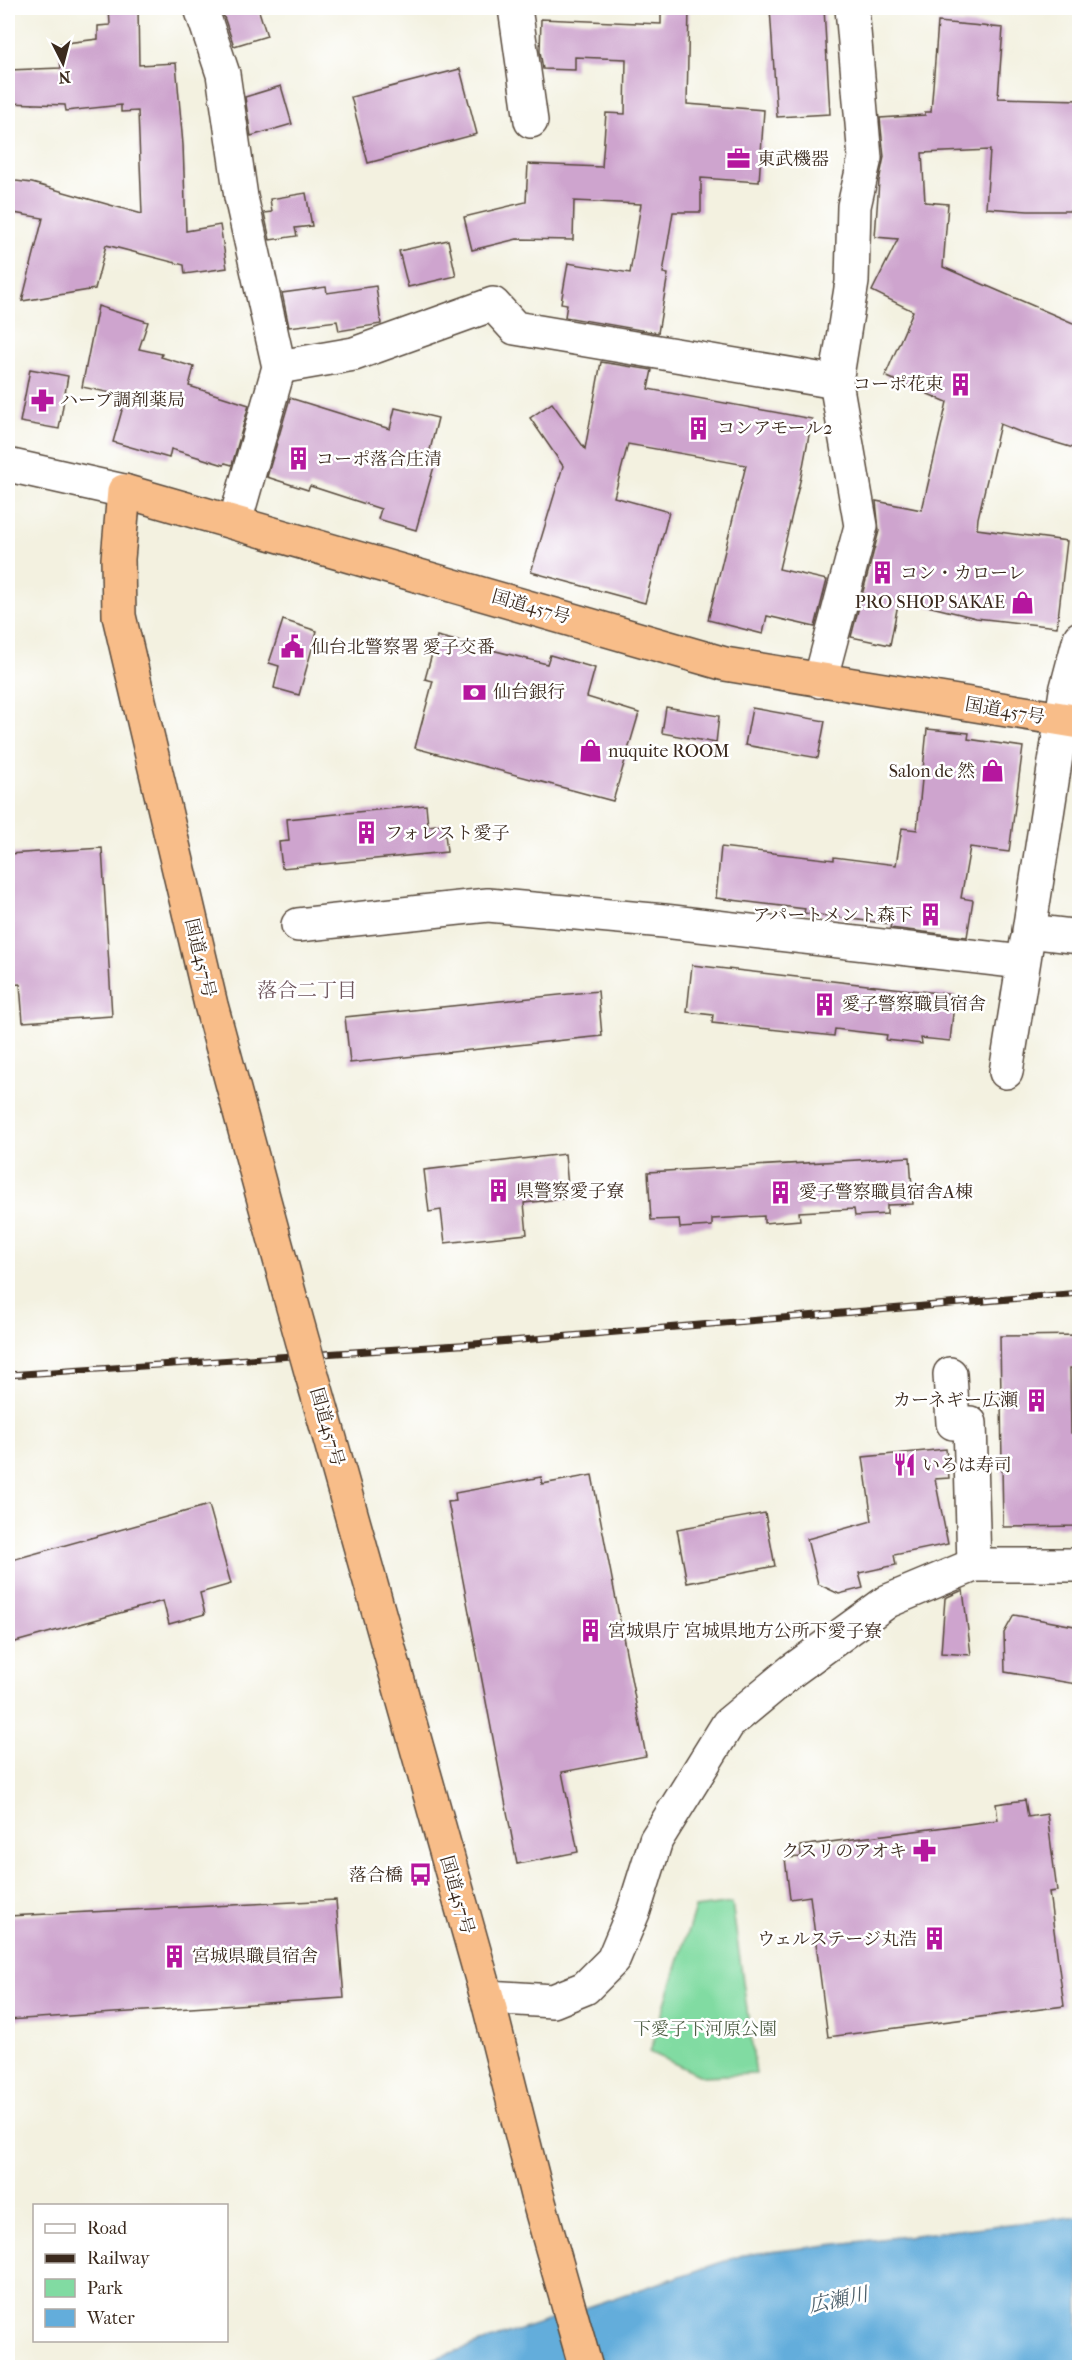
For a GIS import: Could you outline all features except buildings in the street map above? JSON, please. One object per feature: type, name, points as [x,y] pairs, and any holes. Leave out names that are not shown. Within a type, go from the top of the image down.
[{"type":"highway","name":"国道457号","points":[[586,2367],[537,2195],[487,1997],[291,1300],[211,1005],[119,616],[118,559],[124,491],[725,664],[1070,722]]},
{"type":"street","points":[[201,8],[223,74],[241,197],[279,367],[234,522]]},
{"type":"street","points":[[515,8],[531,121]]},
{"type":"street","points":[[820,681],[861,526],[836,382],[852,282],[854,206],[865,158],[852,8]]},
{"type":"street","points":[[279,367],[354,354],[494,304],[515,328],[836,382]]},
{"type":"street","points":[[8,465],[124,491]]},
{"type":"street","points":[[1006,1072],[1022,962],[1070,722],[1080,638]]},
{"type":"street","points":[[298,925],[488,905],[664,921],[1022,962]]},
{"type":"street","points":[[1029,931],[1080,937]]},
{"type":"street","points":[[950,1374],[953,1423],[970,1423],[974,1565]]},
{"type":"street","points":[[487,1997],[553,2001],[585,1988],[613,1960],[634,1910],[656,1840],[728,1724],[784,1664],[888,1602],[974,1565],[1080,1564]]},
{"type":"green space","name":"下愛子下河原公園","points":[[732,1903],[756,2074],[701,2076],[650,2052],[695,1908]]},
{"type":"water","name":"広瀬川","points":[[1079,2216],[1079,2367],[414,2368],[433,2359],[743,2255]]},
{"type":"railway","points":[[8,1375],[474,1344],[1080,1293]]},
{"type":"place","name":"東武機器","points":[[739,159]]},
{"type":"place","name":"コーポ花束","points":[[961,384]]},
{"type":"place","name":"ハーブ調剤薬局","points":[[42,400]]},
{"type":"place","name":"コンアモール2","points":[[699,428]]},
{"type":"place","name":"コーポ落合庄清","points":[[298,459]]},
{"type":"place","name":"コン・カローレ","points":[[882,573]]},
{"type":"place","name":"PRO SHOP SAKAE","points":[[1023,602]]},
{"type":"place","name":"仙台北警察署 愛子交番","points":[[293,647]]},
{"type":"place","name":"仙台銀行","points":[[475,692]]},
{"type":"place","name":"nuquite ROOM","points":[[590,751]]},
{"type":"place","name":"Salon de 然","points":[[993,771]]},
{"type":"place","name":"フォレスト愛子","points":[[367,833]]},
{"type":"place","name":"アパートメント森下","points":[[931,915]]},
{"type":"place","name":"愛子警察職員宿舎","points":[[824,1004]]},
{"type":"place","name":"県警察愛子寮","points":[[498,1191]]},
{"type":"place","name":"愛子警察職員宿舎A棟","points":[[781,1192]]},
{"type":"place","name":"カーネギー広瀬","points":[[1036,1400]]},
{"type":"place","name":"いろは寿司","points":[[904,1465]]},
{"type":"place","name":"宮城県庁 宮城県地方公所下愛子寮","points":[[590,1631]]},
{"type":"place","name":"クスリのアオキ","points":[[925,1851]]},
{"type":"place","name":"落合橋","points":[[421,1875]]},
{"type":"place","name":"ウェルステージ丸浩","points":[[935,1939]]},
{"type":"place","name":"宮城県職員宿舎","points":[[174,1956]]},
{"type":"district","name":"落合二丁目","points":[[307,990]]}]
